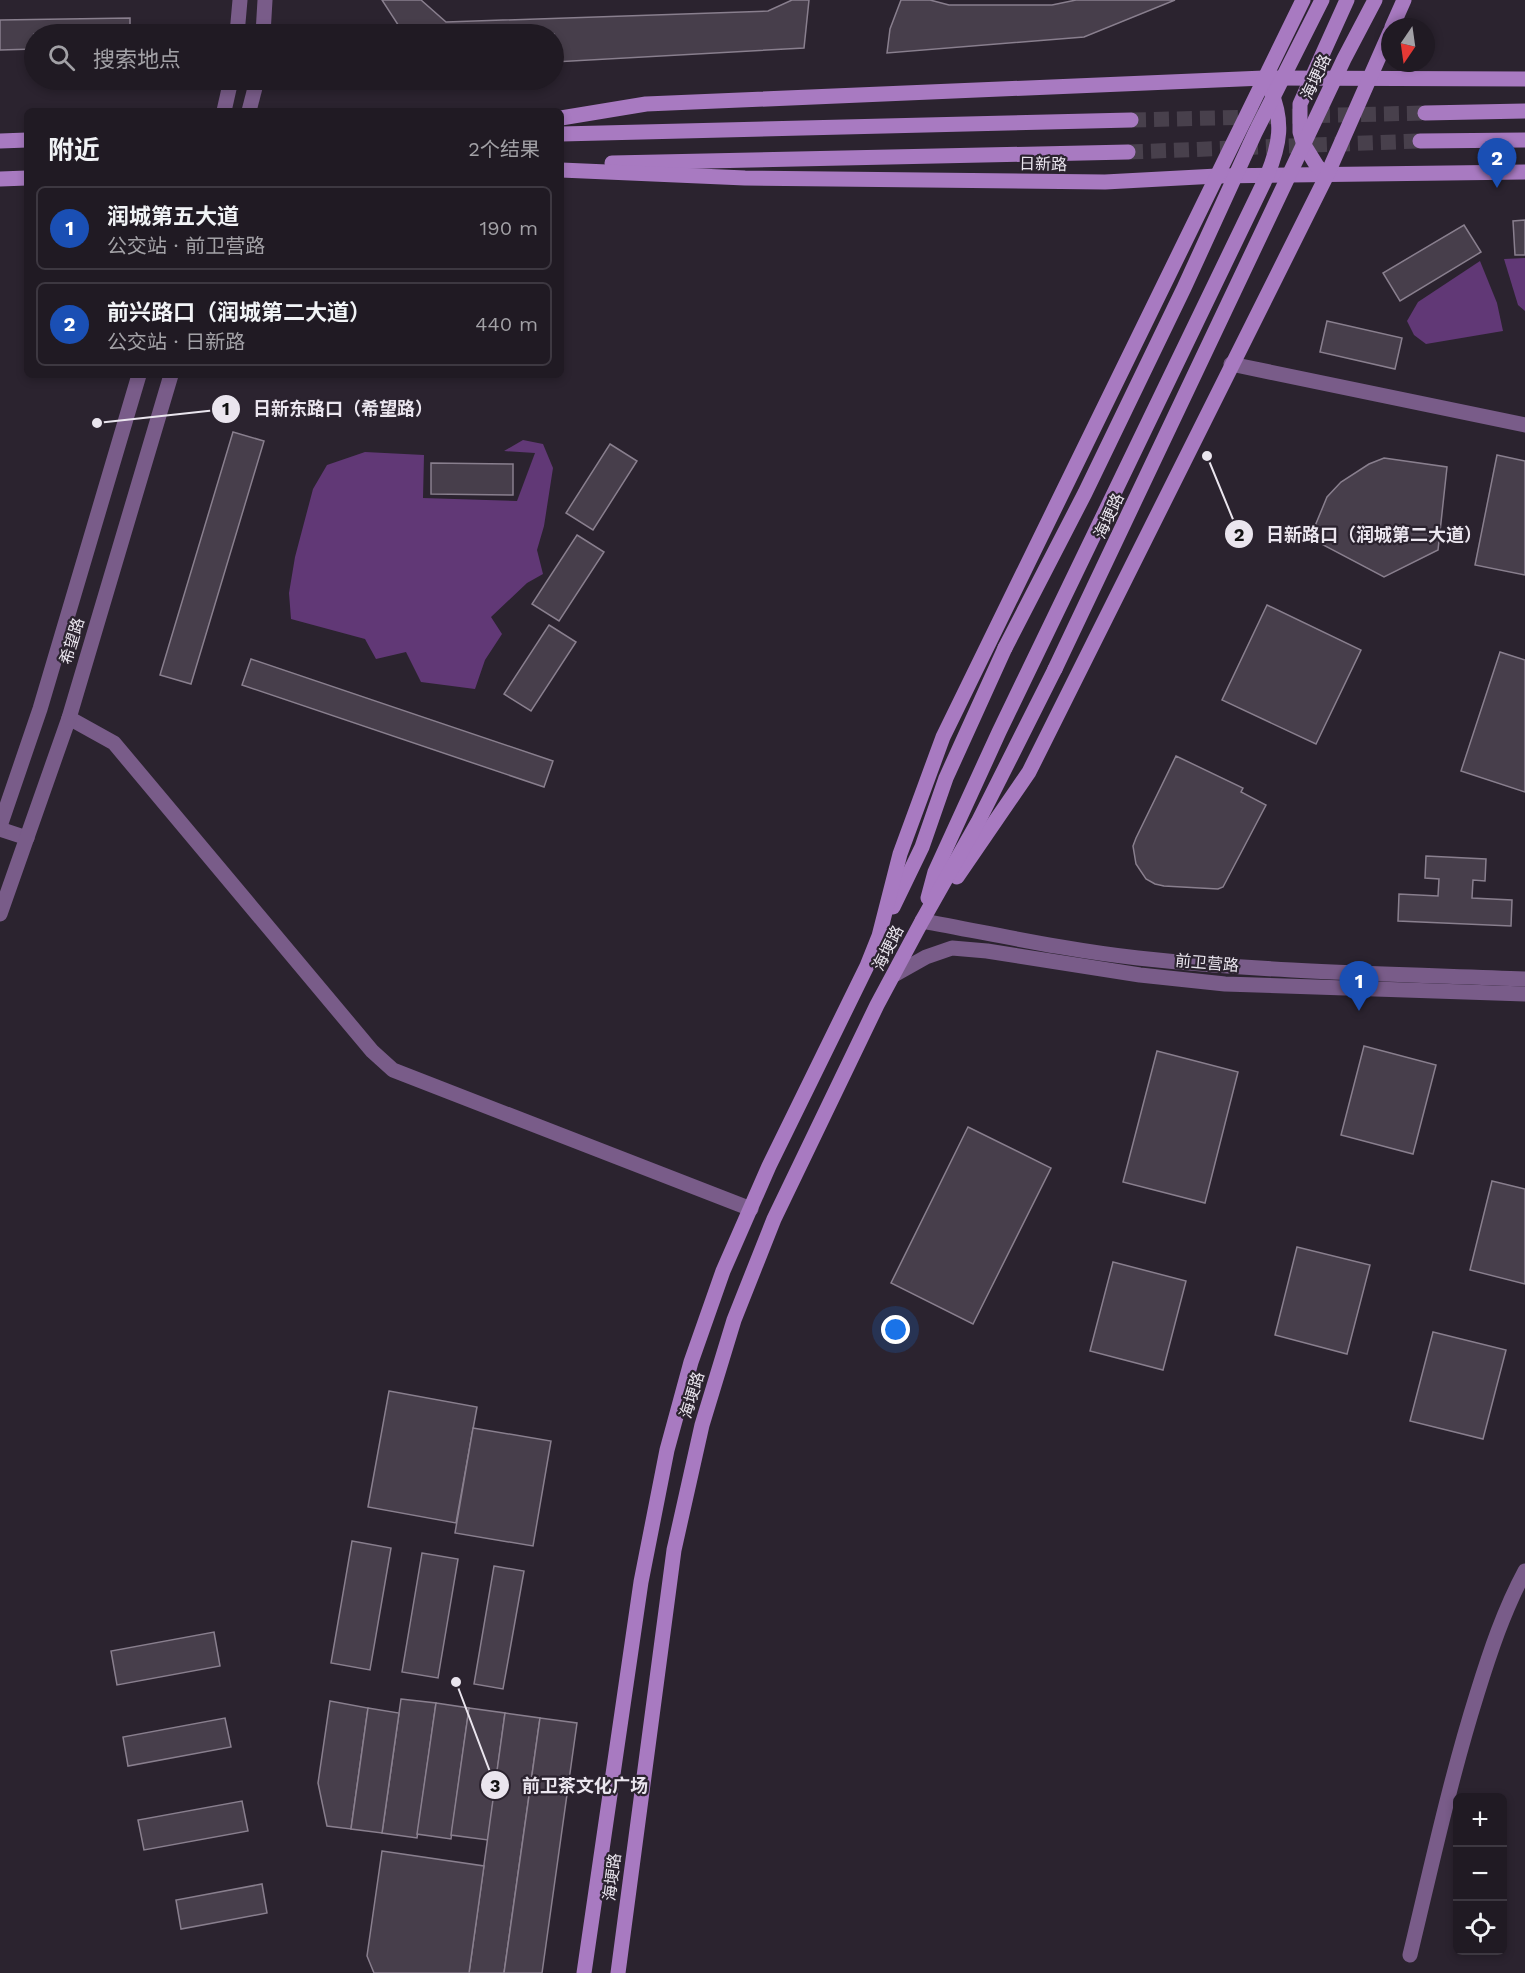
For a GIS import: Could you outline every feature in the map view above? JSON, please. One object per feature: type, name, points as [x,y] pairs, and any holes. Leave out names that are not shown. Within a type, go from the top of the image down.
[{"type":"main road","points":[[879,936],[900,854],[943,736],[1303,0]]},
{"type":"main road","name":"海埂路","points":[[584,1973],[641,1582],[667,1450],[692,1362],[723,1271],[750,1209],[922,847],[946,778],[1005,648],[1085,493],[1184,288],[1255,133],[1322,0]]},
{"type":"main road","points":[[1327,175],[1309,156],[1300,132],[1300,104],[1347,0]]},
{"type":"main road","name":"海埂路","points":[[618,1973],[674,1550],[702,1425],[734,1320],[774,1219],[872,1016],[978,822],[1055,669],[1344,59],[1375,0]]},
{"type":"main road","points":[[1396,18],[1404,0]]},
{"type":"main road","points":[[922,921],[954,882],[1029,772],[1327,175],[1381,53]]},
{"type":"main road","points":[[922,921],[935,872],[999,732],[1267,176],[1277,150],[1280,124],[1274,99],[1264,78]]},
{"type":"main road","points":[[564,118],[646,104],[1264,78],[1525,79]]},
{"type":"main road","points":[[1425,113],[1525,111]]},
{"type":"main road","points":[[564,134],[1131,120]]},
{"type":"main road","points":[[0,141],[24,140]]},
{"type":"main road","points":[[1420,141],[1525,140]]},
{"type":"main road","name":"日新路","points":[[564,164],[1128,152]]},
{"type":"main road","name":"日新路","points":[[564,170],[745,178],[1058,182],[1217,176],[1525,172]]},
{"type":"main road","points":[[0,178],[24,178]]},
{"type":"street","points":[[238,24],[240,0]]},
{"type":"street","points":[[264,24],[265,0]]},
{"type":"street","points":[[225,108],[229,90]]},
{"type":"street","points":[[250,108],[254,90]]},
{"type":"street","points":[[1231,364],[1525,425]]},
{"type":"street","name":"希望路","points":[[0,827],[40,709],[138,378]]},
{"type":"street","name":"希望路","points":[[0,914],[69,718],[170,378]]},
{"type":"street","points":[[69,718],[114,743],[372,1051],[393,1070],[750,1209]]},
{"type":"street","points":[[0,827],[27,838]]},
{"type":"street","name":"前卫营路","points":[[922,921],[1056,946],[1136,958],[1223,967],[1525,979]]},
{"type":"street","name":"前卫营路","points":[[894,975],[926,957],[952,948],[987,951],[1140,975],[1225,984],[1525,994]]},
{"type":"street","points":[[1410,1955],[1463,1739],[1511,1596],[1525,1571]]},
{"type":"shaded area","points":[[1525,258],[1525,311],[1518,305],[1504,259]]},
{"type":"shaded area","points":[[1480,261],[1497,303],[1503,331],[1426,344],[1414,335],[1407,321],[1418,302]]},
{"type":"shaded area","points":[[523,440],[543,444],[553,468],[544,526],[537,550],[543,574],[527,583],[491,617],[502,634],[485,660],[475,689],[421,682],[406,652],[376,659],[365,639],[291,619],[289,593],[295,557],[313,489],[327,465],[365,452],[424,455],[423,498],[517,501],[535,453],[504,451]]},
{"type":"building","points":[[382,0],[421,0],[446,22],[768,11],[792,0],[809,0],[804,48],[564,61],[564,24],[398,24]]},
{"type":"building","points":[[901,0],[930,0],[949,5],[1052,5],[1076,0],[1175,0],[1084,37],[887,53],[890,29]]},
{"type":"building","points":[[130,18],[130,24],[24,24],[24,49],[0,50],[0,20]]},
{"type":"building","points":[[1525,220],[1525,255],[1515,255],[1513,221]]},
{"type":"building","points":[[1464,225],[1481,252],[1400,301],[1383,273]]},
{"type":"building","points":[[1327,321],[1402,338],[1395,369],[1320,352]]},
{"type":"building","points":[[233,432],[264,441],[191,684],[160,675]]},
{"type":"building","points":[[610,444],[637,461],[593,530],[566,513]]},
{"type":"building","points":[[1497,455],[1525,461],[1525,575],[1475,565]]},
{"type":"building","points":[[1384,458],[1447,467],[1438,550],[1384,577],[1310,538],[1327,497],[1341,482],[1369,464]]},
{"type":"building","points":[[431,463],[513,464],[513,495],[431,494]]},
{"type":"building","points":[[577,535],[604,552],[559,621],[532,604]]},
{"type":"building","points":[[1267,605],[1361,650],[1316,744],[1222,700]]},
{"type":"building","points":[[549,625],[576,642],[531,711],[504,694]]},
{"type":"building","points":[[1500,652],[1525,660],[1525,792],[1461,771]]},
{"type":"building","points":[[251,659],[553,761],[544,787],[242,685]]},
{"type":"building","points":[[1176,756],[1243,788],[1241,792],[1266,805],[1223,887],[1218,889],[1155,884],[1146,879],[1136,864],[1133,846]]},
{"type":"building","points":[[1426,856],[1486,859],[1485,881],[1473,880],[1472,898],[1512,900],[1511,926],[1398,921],[1399,894],[1438,896],[1439,879],[1425,878]]},
{"type":"building","points":[[1364,1046],[1436,1065],[1413,1154],[1341,1135]]},
{"type":"building","points":[[1157,1051],[1238,1072],[1205,1203],[1123,1182]]},
{"type":"building","points":[[968,1127],[1051,1168],[973,1324],[891,1283]]},
{"type":"building","points":[[1492,1181],[1525,1189],[1525,1284],[1470,1270]]},
{"type":"building","points":[[1297,1247],[1370,1265],[1347,1354],[1275,1335]]},
{"type":"building","points":[[1113,1262],[1186,1281],[1163,1370],[1090,1351]]},
{"type":"building","points":[[1433,1332],[1506,1350],[1483,1439],[1410,1421]]},
{"type":"building","points":[[389,1391],[477,1407],[456,1523],[368,1507]]},
{"type":"building","points":[[473,1428],[551,1441],[533,1546],[455,1533]]},
{"type":"building","points":[[352,1541],[391,1548],[370,1670],[331,1663]]},
{"type":"building","points":[[422,1553],[458,1559],[438,1678],[402,1672]]},
{"type":"building","points":[[494,1566],[524,1571],[503,1689],[474,1684]]},
{"type":"building","points":[[214,1632],[220,1666],[117,1685],[111,1651]]},
{"type":"building","points":[[401,1699],[436,1703],[417,1838],[382,1833]]},
{"type":"building","points":[[330,1701],[368,1708],[351,1829],[327,1826],[318,1783]]},
{"type":"building","points":[[436,1703],[469,1708],[451,1839],[417,1834]]},
{"type":"building","points":[[368,1708],[399,1713],[382,1833],[351,1829]]},
{"type":"building","points":[[469,1708],[505,1713],[488,1840],[451,1835]]},
{"type":"building","points":[[505,1713],[540,1718],[504,1973],[469,1973]]},
{"type":"building","points":[[225,1718],[231,1747],[128,1766],[123,1737]]},
{"type":"building","points":[[540,1718],[577,1723],[542,1973],[504,1973]]},
{"type":"building","points":[[242,1801],[248,1831],[144,1850],[138,1820]]},
{"type":"building","points":[[382,1851],[484,1866],[469,1973],[374,1973],[367,1956]]},
{"type":"building","points":[[262,1884],[267,1913],[181,1929],[176,1900]]},
{"type":"tunnel","points":[[1131,120],[1425,113]]},
{"type":"tunnel","points":[[1128,152],[1420,141]]},
{"type":"place","name":"前兴路口（润城第二大道）","points":[[1497,188]]},
{"type":"place","name":"日新东路口（希望路）","points":[[97,423]]},
{"type":"place","name":"日新路口（润城第二大道）","points":[[1207,456]]},
{"type":"place","name":"润城第五大道","points":[[1359,1011]]},
{"type":"place","name":"前卫茶文化广场","points":[[456,1682]]}]
